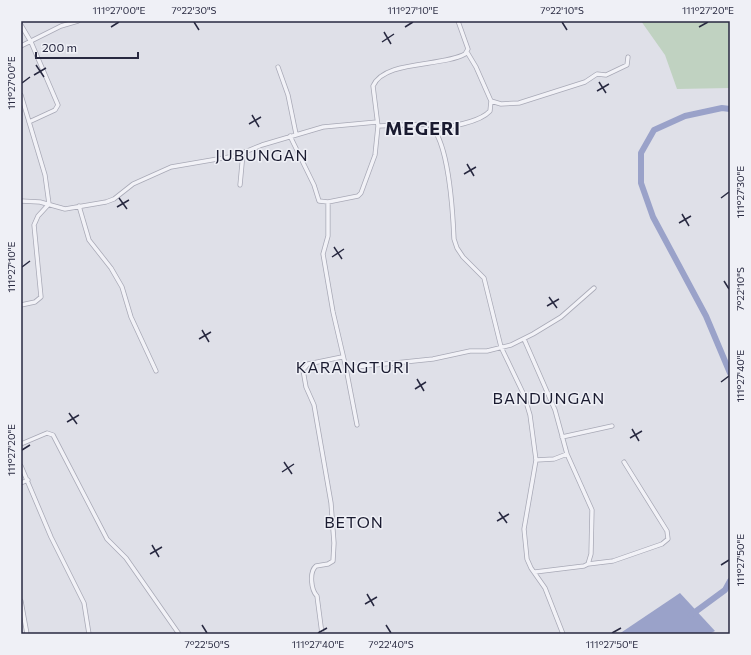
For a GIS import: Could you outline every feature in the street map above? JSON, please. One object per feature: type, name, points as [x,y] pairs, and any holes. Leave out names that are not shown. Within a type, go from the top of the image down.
[{"type":"street","points":[[21,46],[56,28],[78,21]]},
{"type":"street","points":[[433,129],[457,125],[482,117],[490,111],[491,101],[476,67],[467,52],[467,46],[458,21]]},
{"type":"street","points":[[21,25],[58,105],[55,110],[29,122]]},
{"type":"street","points":[[290,136],[314,185],[318,199],[321,202],[355,197],[361,193],[375,155],[378,124],[373,86],[380,76],[408,67],[458,58],[467,52]]},
{"type":"street","points":[[491,101],[506,104],[526,101],[585,82],[599,74],[606,75],[614,72],[627,66],[628,57]]},
{"type":"street","points":[[278,67],[288,95],[296,134]]},
{"type":"street","points":[[21,95],[46,180],[49,204],[38,216],[34,225],[41,297],[35,302],[21,305]]},
{"type":"street","points":[[21,201],[49,204],[59,208],[109,201],[128,187],[166,168],[243,153],[262,145],[324,126],[428,124],[433,129],[440,141],[447,171],[452,203],[454,240],[456,248],[463,258],[484,278],[501,347],[524,395],[530,415],[536,460],[524,529],[529,565],[548,594],[562,634]]},
{"type":"street","points":[[240,185],[243,153]]},
{"type":"street","points":[[328,202],[328,236],[322,254],[357,425]]},
{"type":"street","points":[[78,206],[89,240],[111,268],[122,288],[130,317],[156,371]]},
{"type":"street","points":[[346,368],[433,359],[470,351],[487,351],[501,347],[524,339],[562,317],[594,288]]},
{"type":"street","points":[[524,339],[555,410],[567,454],[592,510],[592,554],[588,564]]},
{"type":"street","points":[[322,634],[317,596],[314,593],[312,572],[316,566],[328,564],[333,561],[334,543],[331,503],[316,419],[303,370],[308,364],[342,357]]},
{"type":"street","points":[[562,437],[612,426]]},
{"type":"street","points":[[21,444],[47,433],[53,435],[107,539],[126,558],[179,634]]},
{"type":"street","points":[[536,460],[554,459],[567,454]]},
{"type":"street","points":[[535,572],[613,561],[662,544],[668,539],[667,531],[624,462]]},
{"type":"street","points":[[21,466],[51,537],[66,564],[84,603],[89,634]]},
{"type":"street","points":[[21,483],[28,480]]},
{"type":"street","points":[[21,601],[27,634]]},
{"type":"green space","points":[[641,21],[730,21],[730,88],[677,89],[665,55]]},
{"type":"water","points":[[680,593],[715,631],[709,634],[619,634]]},
{"type":"waterway","points":[[730,109],[722,108],[685,116],[654,130],[641,153],[641,183],[653,217],[706,316],[730,373]]},
{"type":"waterway","points":[[691,615],[725,590],[730,581]]},
{"type":"district","name":"MEGERI","points":[[423,129]]},
{"type":"district","name":"JUBUNGAN","points":[[262,155]]},
{"type":"district","name":"KARANGTURI","points":[[353,367]]},
{"type":"district","name":"BANDUNGAN","points":[[549,398]]},
{"type":"district","name":"BETON","points":[[354,522]]}]
